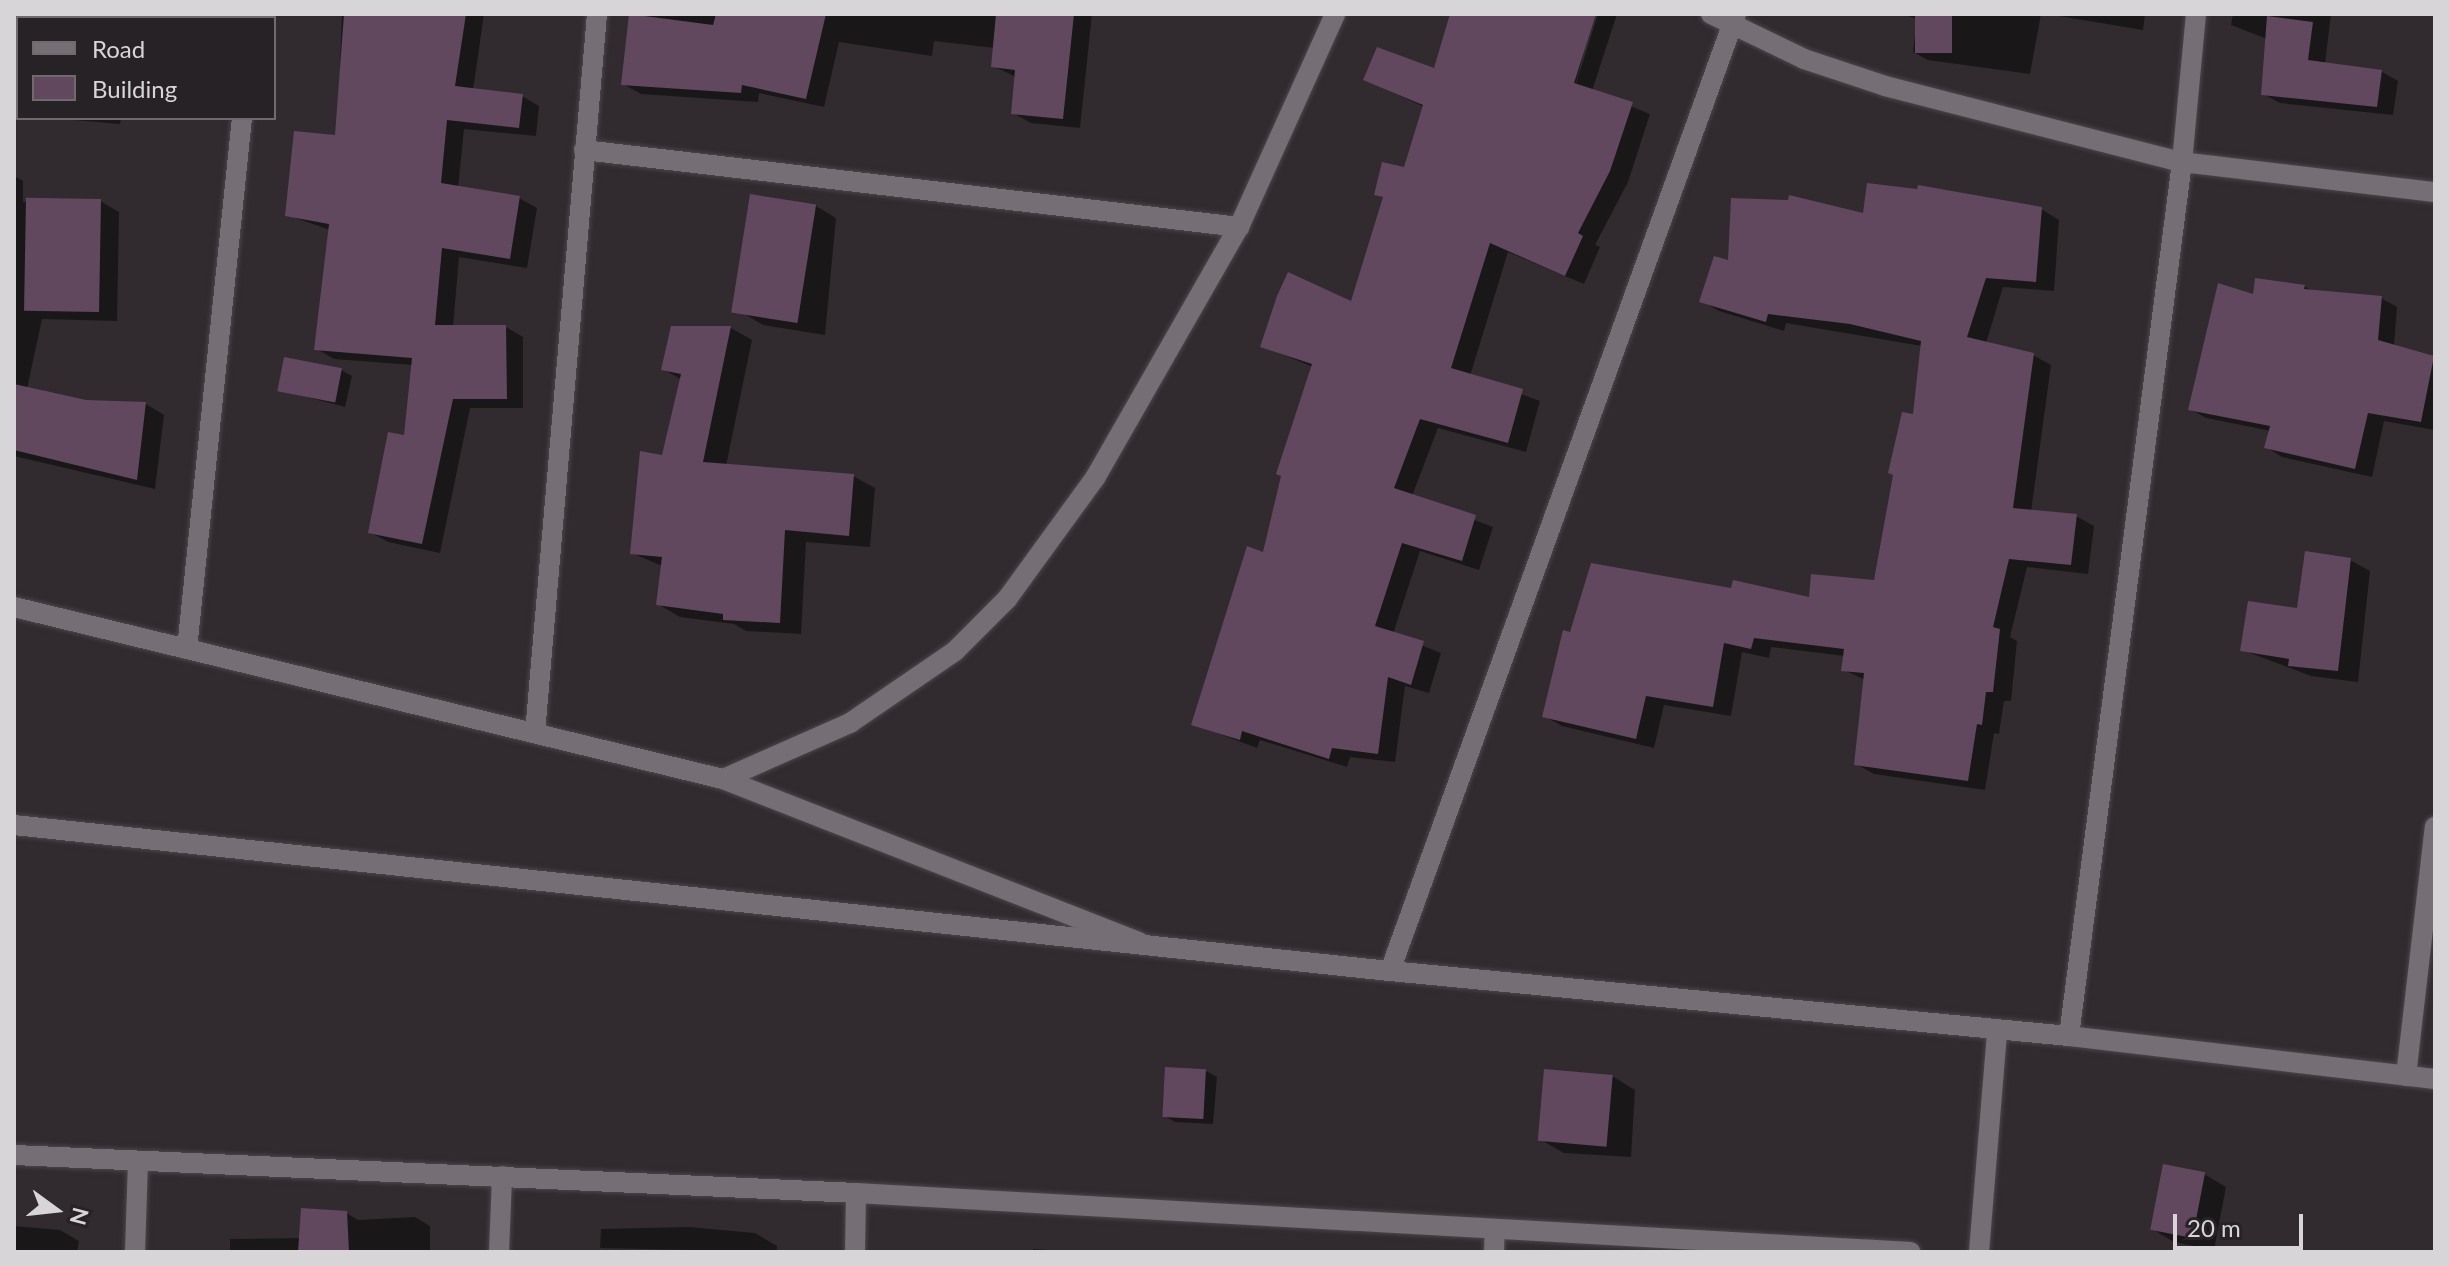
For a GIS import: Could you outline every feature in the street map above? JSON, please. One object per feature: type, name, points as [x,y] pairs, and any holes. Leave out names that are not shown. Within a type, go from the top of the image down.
[{"type":"street","points":[[535,733],[597,14]]},
{"type":"street","points":[[723,779],[850,723],[955,651],[1007,599],[1095,478],[1239,227],[1335,14]]},
{"type":"street","points":[[1711,14],[1885,86],[2182,162],[2435,192]]},
{"type":"street","points":[[2069,1036],[2182,162],[2196,14]]},
{"type":"street","points":[[1390,971],[1734,21]]},
{"type":"street","points":[[187,649],[242,120]]},
{"type":"street","points":[[584,150],[1239,227]]},
{"type":"street","points":[[14,607],[723,779],[1146,944]]},
{"type":"street","points":[[14,825],[1390,971],[2069,1036],[2435,1079]]},
{"type":"street","points":[[2406,1076],[2435,827]]},
{"type":"street","points":[[1979,1252],[1997,1031]]},
{"type":"street","points":[[14,1155],[856,1193],[1910,1252]]},
{"type":"street","points":[[135,1252],[138,1161]]},
{"type":"street","points":[[499,1252],[502,1176]]},
{"type":"street","points":[[855,1252],[856,1193]]},
{"type":"street","points":[[1494,1252],[1495,1229]]},
{"type":"building","points":[[344,14],[466,14],[455,86],[523,94],[519,128],[447,120],[441,183],[520,196],[510,259],[442,248],[435,325],[506,325],[507,399],[453,399],[422,544],[368,533],[388,432],[404,435],[412,358],[314,350],[329,224],[285,216],[294,131],[335,135]]},
{"type":"building","points":[[629,14],[713,25],[716,14],[826,14],[806,99],[742,85],[741,93],[621,85]]},
{"type":"building","points":[[996,14],[1074,14],[1063,119],[1011,114],[1015,70],[991,67]]},
{"type":"building","points":[[1450,14],[1596,14],[1574,83],[1633,102],[1610,171],[1578,233],[1583,236],[1565,276],[1490,243],[1451,368],[1523,389],[1508,443],[1420,419],[1394,488],[1476,515],[1462,561],[1402,543],[1375,626],[1424,641],[1411,685],[1388,677],[1378,754],[1332,748],[1329,759],[1242,731],[1240,740],[1191,725],[1247,546],[1263,552],[1281,476],[1276,474],[1312,364],[1260,347],[1277,296],[1288,272],[1351,301],[1383,197],[1374,195],[1382,162],[1404,167],[1423,105],[1363,80],[1377,47],[1434,68]]},
{"type":"building","points":[[1915,14],[1952,14],[1952,53],[1915,53]]},
{"type":"building","points":[[2267,16],[2313,22],[2308,60],[2382,70],[2377,107],[2261,95]]},
{"type":"building","points":[[1867,183],[1917,189],[1918,185],[2042,207],[2036,282],[1986,278],[1967,337],[2034,353],[2013,508],[2077,514],[2071,565],[2009,559],[1993,627],[2000,629],[1993,692],[1986,692],[1982,725],[1977,724],[1968,781],[1854,765],[1864,673],[1841,671],[1844,649],[1754,638],[1751,649],[1724,643],[1713,707],[1646,696],[1636,739],[1542,717],[1563,630],[1570,632],[1591,563],[1731,588],[1733,580],[1809,597],[1811,574],[1874,580],[1893,475],[1888,473],[1902,412],[1913,414],[1921,341],[1850,324],[1768,314],[1766,322],[1699,302],[1714,256],[1728,260],[1731,198],[1788,200],[1789,195],[1863,213]]},
{"type":"building","points":[[750,194],[816,204],[797,323],[731,313]]},
{"type":"building","points":[[26,198],[101,199],[99,312],[24,311]]},
{"type":"building","points":[[2255,278],[2305,285],[2304,289],[2382,296],[2378,340],[2434,356],[2421,422],[2368,413],[2355,469],[2264,448],[2270,426],[2188,410],[2218,283],[2253,294]]},
{"type":"building","points":[[671,326],[731,326],[703,462],[854,474],[849,536],[785,530],[780,623],[723,620],[723,614],[656,605],[662,557],[630,554],[640,451],[662,455],[681,374],[661,370]]},
{"type":"building","points":[[284,357],[342,368],[335,403],[277,391]]},
{"type":"building","points":[[14,384],[86,400],[146,402],[137,480],[14,450]]},
{"type":"building","points":[[2305,551],[2351,558],[2338,671],[2288,666],[2289,659],[2240,651],[2248,601],[2297,608]]},
{"type":"building","points":[[1165,1067],[1206,1069],[1203,1119],[1162,1117]]},
{"type":"building","points":[[1544,1069],[1613,1075],[1606,1147],[1538,1141]]},
{"type":"building","points":[[2163,1164],[2205,1172],[2192,1238],[2150,1230]]},
{"type":"building","points":[[301,1208],[347,1211],[349,1252],[298,1252]]}]
